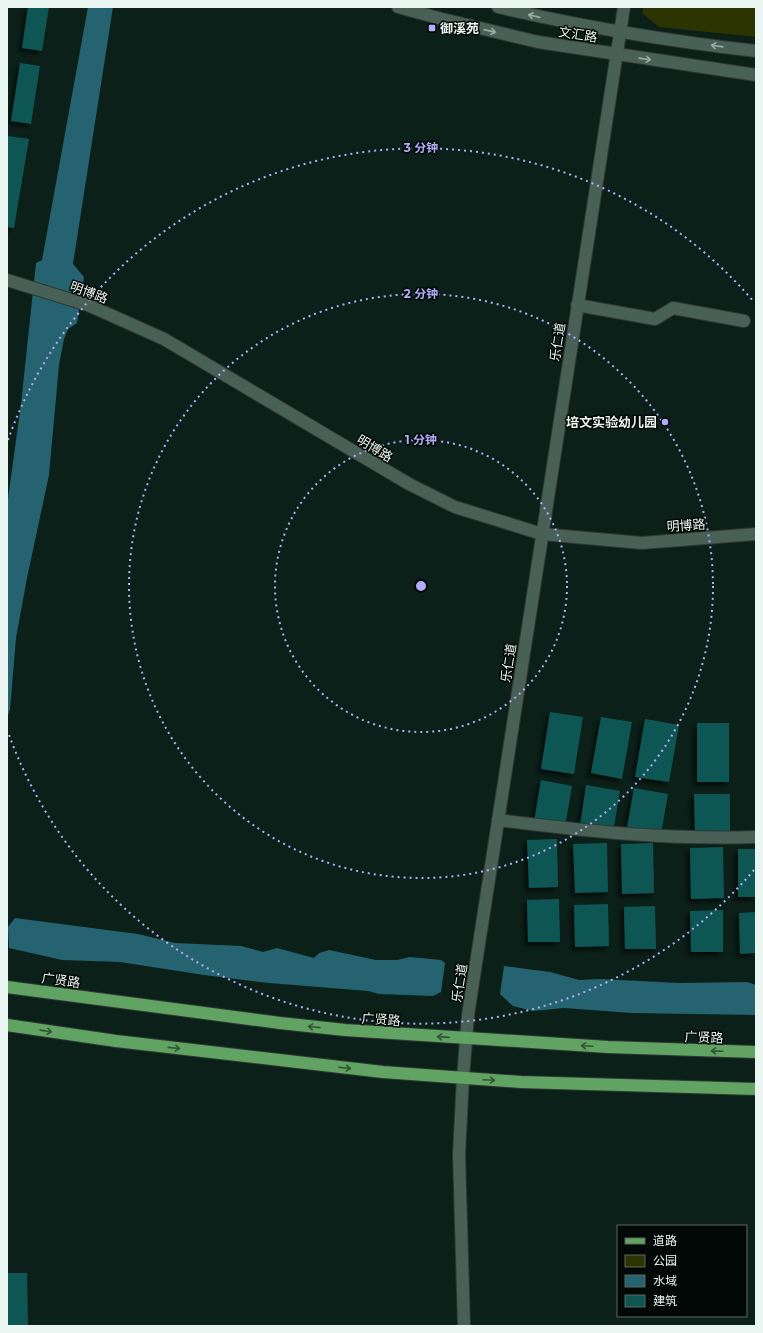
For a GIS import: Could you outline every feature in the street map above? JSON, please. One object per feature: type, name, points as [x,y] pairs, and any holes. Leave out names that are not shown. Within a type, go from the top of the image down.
[{"type":"main road","name":"广贤路","points":[[7,986],[280,1023],[345,1030],[465,1039],[608,1047],[756,1052]]},
{"type":"main road","points":[[7,1025],[116,1041],[382,1072],[529,1082],[756,1089]]},
{"type":"street","name":"文汇路","points":[[398,7],[538,42],[756,75]]},
{"type":"street","name":"文汇路","points":[[498,7],[545,18],[620,32],[756,51]]},
{"type":"street","name":"乐仁道","points":[[464,1326],[459,1154],[465,1039],[624,7]]},
{"type":"street","name":"明博路","points":[[7,280],[88,305],[164,338],[409,484],[455,507],[542,534],[642,543],[756,534]]},
{"type":"street","points":[[577,305],[655,319],[673,308],[744,322]]},
{"type":"street","points":[[498,820],[572,830],[621,834],[675,837],[756,837]]},
{"type":"green space","points":[[643,7],[756,7],[756,37],[659,27],[642,13]]},
{"type":"water","points":[[88,7],[113,7],[73,264],[84,277],[77,323],[68,329],[64,339],[59,365],[49,475],[16,638],[10,709],[7,718],[7,506],[21,404],[36,263],[42,260]]},
{"type":"water","points":[[15,918],[138,934],[175,943],[241,946],[263,952],[277,948],[314,958],[319,953],[329,950],[376,960],[397,960],[410,957],[441,960],[445,963],[441,992],[433,996],[379,994],[368,991],[269,983],[204,975],[120,962],[62,960],[9,948],[8,927]]},
{"type":"water","points":[[504,966],[550,972],[579,980],[600,979],[679,983],[747,982],[756,985],[756,1015],[632,1013],[564,1008],[533,1011],[513,1006],[500,994]]},
{"type":"building","points":[[28,7],[49,7],[42,51],[22,48]]},
{"type":"building","points":[[20,63],[40,66],[31,124],[11,121]]},
{"type":"building","points":[[8,136],[29,139],[14,228],[7,227]]},
{"type":"building","points":[[550,712],[583,717],[574,774],[541,769]]},
{"type":"building","points":[[601,717],[632,722],[622,779],[591,773]]},
{"type":"building","points":[[645,719],[679,725],[669,782],[635,777]]},
{"type":"building","points":[[697,723],[729,723],[729,782],[697,782]]},
{"type":"building","points":[[541,780],[572,786],[565,827],[534,822]]},
{"type":"building","points":[[586,785],[620,791],[613,832],[580,826]]},
{"type":"building","points":[[634,788],[668,794],[661,834],[627,828]]},
{"type":"building","points":[[694,794],[730,794],[730,835],[695,835]]},
{"type":"building","points":[[557,839],[558,887],[529,888],[527,840]]},
{"type":"building","points":[[607,843],[608,892],[575,893],[573,844]]},
{"type":"building","points":[[653,843],[654,893],[622,894],[621,844]]},
{"type":"building","points":[[723,847],[724,898],[691,899],[690,848]]},
{"type":"building","points":[[738,849],[756,849],[756,897],[738,897]]},
{"type":"building","points":[[559,899],[560,942],[528,942],[527,900]]},
{"type":"building","points":[[608,904],[609,946],[575,947],[574,905]]},
{"type":"building","points":[[655,906],[656,949],[625,949],[624,907]]},
{"type":"building","points":[[723,910],[723,952],[691,952],[690,911]]},
{"type":"building","points":[[756,912],[756,953],[740,954],[739,913]]},
{"type":"building","points":[[7,1273],[27,1273],[28,1326],[7,1326]]},
{"type":"place","name":"御溪苑","points":[[432,28]]},
{"type":"place","name":"培文实验幼儿园","points":[[665,422]]}]
